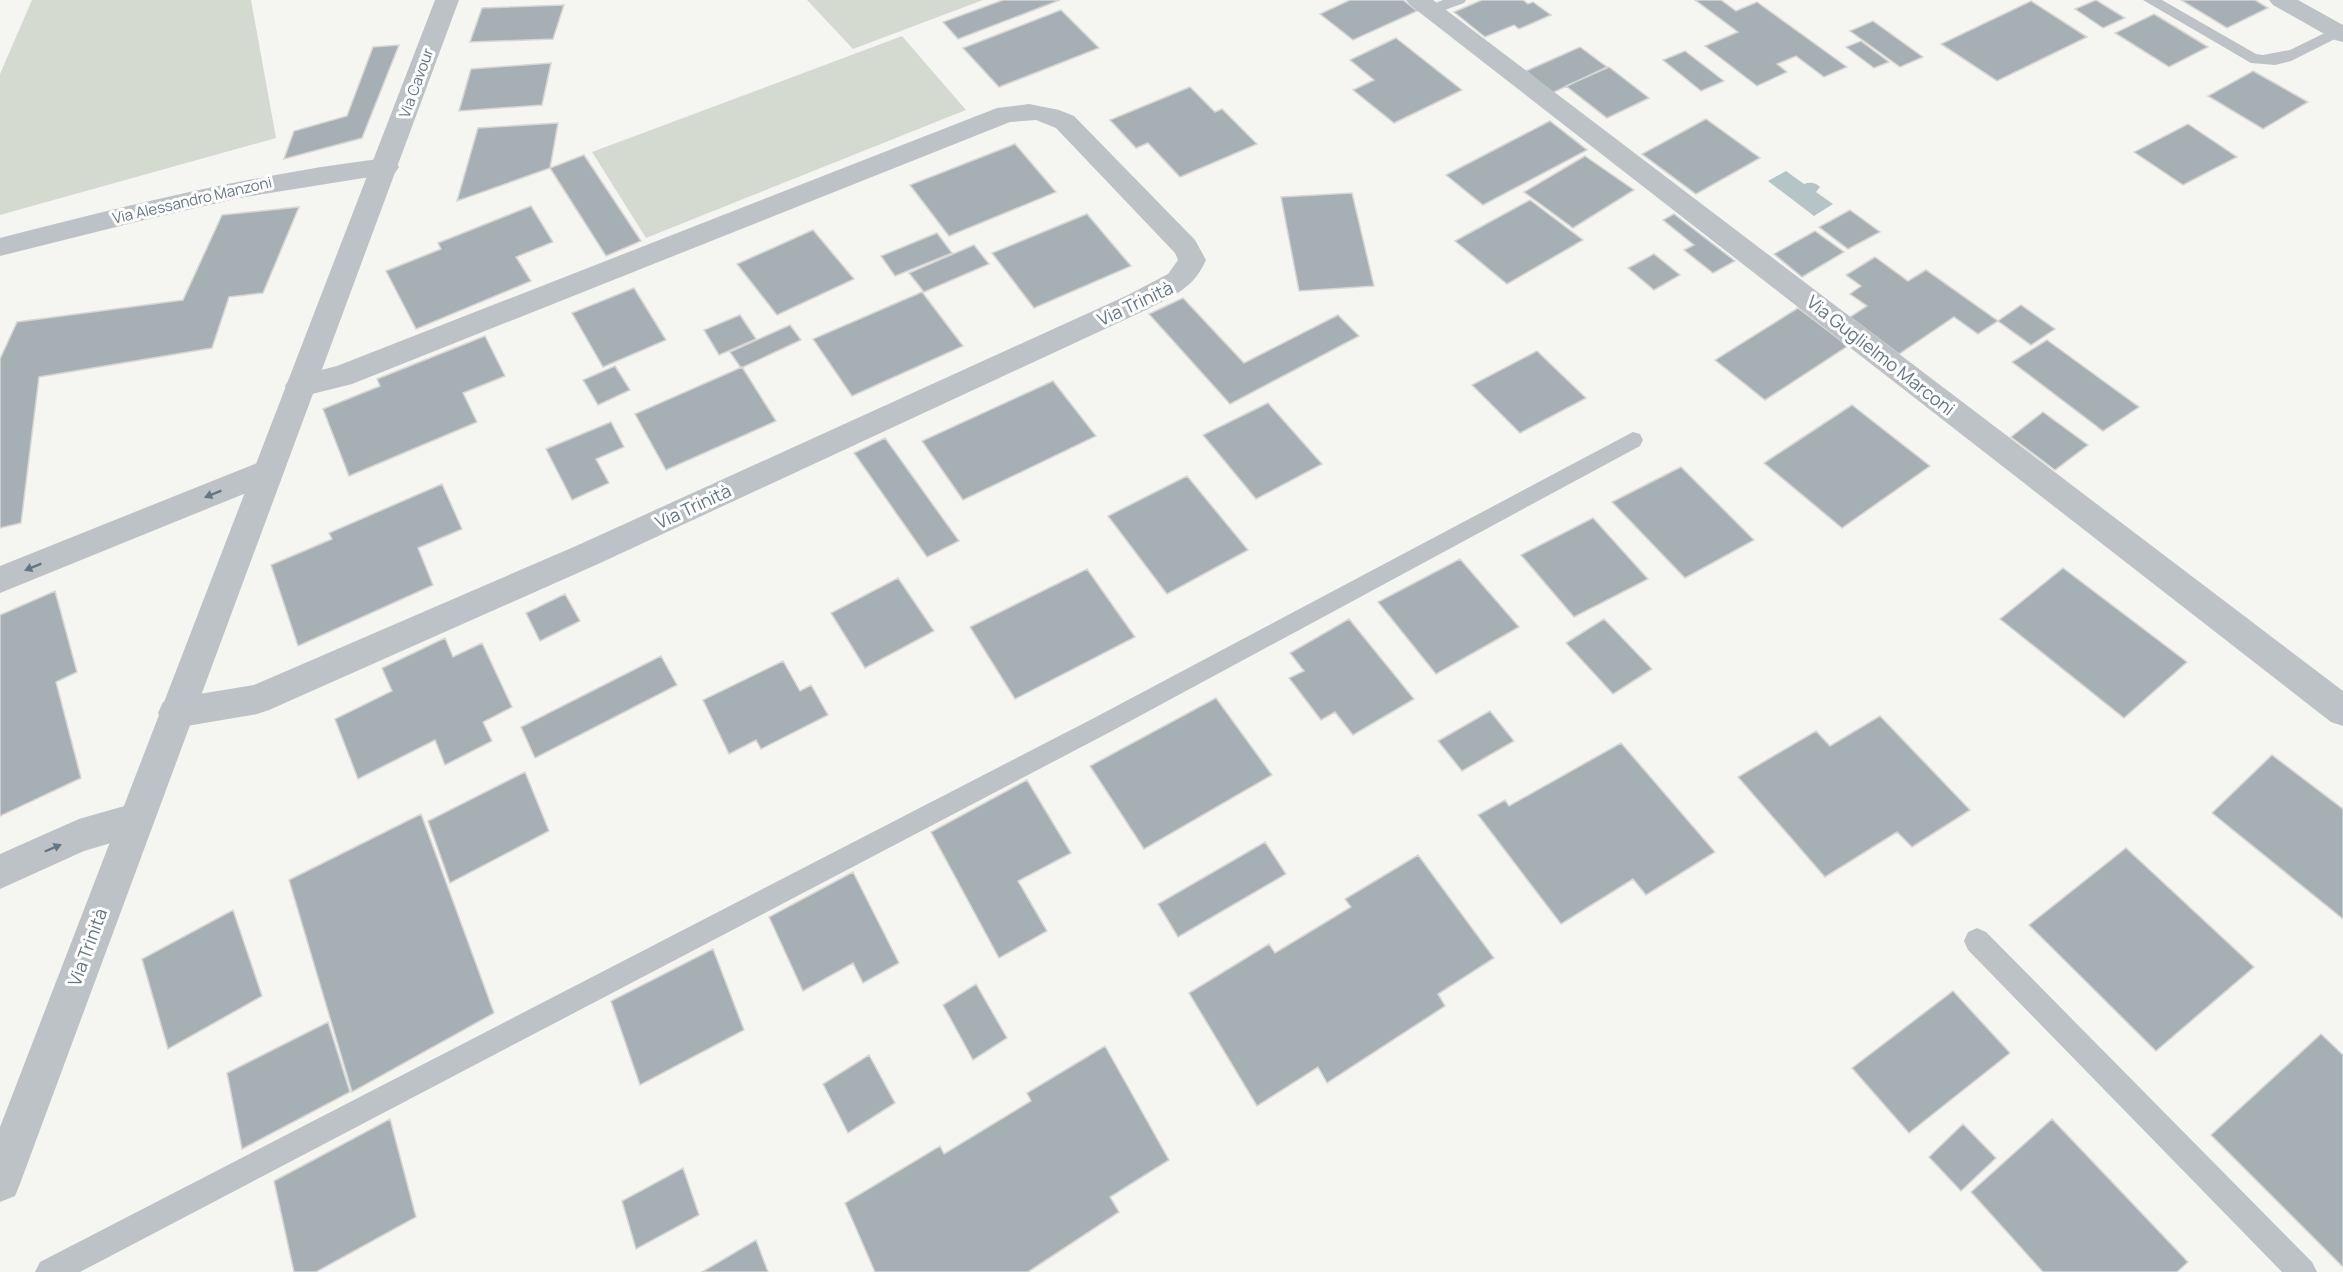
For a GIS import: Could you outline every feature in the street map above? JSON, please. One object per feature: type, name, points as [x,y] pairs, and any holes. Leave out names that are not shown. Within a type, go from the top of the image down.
[{"type":"street","name":"Via Cavour","points":[[386,167],[447,0]]},
{"type":"street","points":[[2281,0],[2340,34]]},
{"type":"street","name":"Via Guglielmo Marconi","points":[[1425,5],[2343,711]]},
{"type":"street","name":"Via Trinità","points":[[175,713],[257,699],[586,555],[1147,298],[1183,280],[1192,260],[1185,247],[1065,122],[1052,114],[1034,110],[1006,114],[342,376],[300,386]]},
{"type":"street","name":"Via Alessandro Manzoni","points":[[0,247],[205,195],[316,174],[386,167]]},
{"type":"street","name":"Via Trinità","points":[[0,1181],[267,471],[386,167]]},
{"type":"street","points":[[0,580],[267,471]]},
{"type":"street","points":[[0,872],[79,837],[135,820]]},
{"type":"lane","points":[[1425,5],[1458,0]]},
{"type":"lane","points":[[2151,0],[2252,58],[2268,63],[2285,59],[2340,34]]},
{"type":"lane","points":[[50,1272],[1102,725],[1634,440]]},
{"type":"lane","points":[[1977,942],[2302,1272]]},
{"type":"shaded area","points":[[32,0],[251,0],[276,138],[0,215],[0,74]]},
{"type":"shaded area","points":[[807,0],[983,0],[853,49]]},
{"type":"shaded area","points":[[902,36],[966,110],[646,238],[592,152]]},
{"type":"shaded area","points":[[1786,171],[1804,184],[1818,185],[1820,187],[1816,192],[1833,204],[1814,216],[1768,181]]},
{"type":"building","points":[[1003,0],[1060,0],[958,39],[943,22]]},
{"type":"building","points":[[1350,0],[1403,0],[1417,11],[1353,40],[1320,14]]},
{"type":"building","points":[[1482,0],[1523,0],[1528,4],[1533,2],[1551,15],[1519,29],[1514,25],[1485,37],[1454,12]]},
{"type":"building","points":[[1695,0],[1721,0],[1736,11],[1757,2],[1847,67],[1824,77],[1796,56],[1777,64],[1787,72],[1757,86],[1705,46],[1738,32]]},
{"type":"building","points":[[2096,0],[2125,18],[2103,28],[2075,9]]},
{"type":"building","points":[[2181,0],[2255,0],[2268,8],[2227,28]]},
{"type":"building","points":[[2031,1],[2087,37],[1997,81],[1941,44]]},
{"type":"building","points":[[564,5],[553,39],[470,42],[482,8]]},
{"type":"building","points":[[1061,10],[1099,48],[999,87],[963,48]]},
{"type":"building","points":[[2154,14],[2208,47],[2169,67],[2115,33]]},
{"type":"building","points":[[1873,21],[1923,57],[1900,67],[1850,31]]},
{"type":"building","points":[[1396,38],[1462,90],[1394,123],[1353,90],[1374,80],[1350,60]]},
{"type":"building","points":[[1861,41],[1889,62],[1874,68],[1846,47]]},
{"type":"building","points":[[399,45],[362,138],[284,159],[294,131],[347,116],[373,47]]},
{"type":"building","points":[[1580,47],[1607,67],[1552,93],[1526,71]]},
{"type":"building","points":[[1685,51],[1724,81],[1701,91],[1663,60]]},
{"type":"building","points":[[551,63],[542,105],[459,111],[471,69]]},
{"type":"building","points":[[1609,67],[1649,98],[1607,118],[1566,86]]},
{"type":"building","points":[[2253,71],[2308,102],[2263,129],[2208,96]]},
{"type":"building","points":[[1190,87],[1215,112],[1222,109],[1257,144],[1180,177],[1148,143],[1136,148],[1110,120]]},
{"type":"building","points":[[1706,119],[1760,158],[1696,194],[1642,154]]},
{"type":"building","points":[[1550,121],[1587,150],[1483,205],[1446,175]]},
{"type":"building","points":[[558,123],[550,168],[457,201],[478,128]]},
{"type":"building","points":[[2188,124],[2237,157],[2183,185],[2134,152]]},
{"type":"building","points":[[1015,144],[1056,192],[949,236],[910,185]]},
{"type":"building","points":[[584,155],[641,241],[606,256],[550,168]]},
{"type":"building","points":[[1585,156],[1634,190],[1573,228],[1524,192]]},
{"type":"building","points":[[1352,193],[1374,286],[1299,291],[1281,197]]},
{"type":"building","points":[[1530,200],[1583,240],[1507,284],[1455,241]]},
{"type":"building","points":[[531,206],[553,242],[516,257],[531,281],[416,329],[386,271],[441,249],[438,243]]},
{"type":"building","points":[[299,207],[263,293],[229,297],[212,348],[39,377],[21,523],[0,528],[0,359],[17,322],[183,300],[222,215]]},
{"type":"building","points":[[1850,210],[1880,232],[1848,249],[1819,227]]},
{"type":"building","points":[[1087,214],[1131,266],[1034,308],[992,253]]},
{"type":"building","points":[[1674,214],[1735,261],[1713,273],[1684,250],[1694,245],[1663,220]]},
{"type":"building","points":[[813,230],[854,279],[777,315],[737,264]]},
{"type":"building","points":[[1815,231],[1844,252],[1802,277],[1774,254]]},
{"type":"building","points":[[937,233],[952,253],[895,276],[881,256]]},
{"type":"building","points":[[974,245],[989,264],[924,292],[909,273]]},
{"type":"building","points":[[1654,254],[1680,275],[1654,290],[1628,268]]},
{"type":"building","points":[[1875,257],[1908,281],[1926,270],[1998,321],[1978,334],[1954,317],[1899,354],[1850,317],[1867,306],[1850,294],[1861,286],[1846,275]]},
{"type":"building","points":[[634,288],[666,340],[603,367],[572,313]]},
{"type":"building","points":[[922,292],[963,346],[852,396],[813,339]]},
{"type":"building","points":[[1183,298],[1244,363],[1338,315],[1359,336],[1230,404],[1149,314]]},
{"type":"building","points":[[2021,305],[2055,329],[2031,345],[1998,321]]},
{"type":"building","points":[[1798,308],[1848,346],[1765,400],[1715,360]]},
{"type":"building","points":[[740,315],[756,339],[719,355],[704,330]]},
{"type":"building","points":[[790,325],[801,340],[741,368],[730,352]]},
{"type":"building","points":[[485,336],[505,376],[463,393],[477,422],[349,476],[323,409],[380,386],[377,379]]},
{"type":"building","points":[[2047,340],[2139,407],[2103,431],[2012,362]]},
{"type":"building","points":[[1537,351],[1586,398],[1520,433],[1472,385]]},
{"type":"building","points":[[615,366],[630,390],[598,405],[583,380]]},
{"type":"building","points":[[742,367],[776,421],[666,470],[635,414]]},
{"type":"building","points":[[1053,381],[1096,436],[963,500],[922,441]]},
{"type":"building","points":[[1268,403],[1322,464],[1256,499],[1203,435]]},
{"type":"building","points":[[1852,405],[1930,466],[1842,528],[1764,463]]},
{"type":"building","points":[[2043,412],[2088,445],[2055,470],[2011,437]]},
{"type":"building","points":[[611,422],[624,447],[596,459],[609,483],[572,500],[546,449]]},
{"type":"building","points":[[885,438],[959,541],[927,557],[854,453]]},
{"type":"building","points":[[1681,467],[1754,540],[1685,578],[1612,502]]},
{"type":"building","points":[[1187,476],[1248,550],[1167,594],[1108,516]]},
{"type":"building","points":[[442,484],[462,529],[418,548],[433,585],[298,646],[271,565],[332,539],[329,533]]},
{"type":"building","points":[[1593,518],[1648,579],[1574,617],[1521,555]]},
{"type":"building","points":[[1460,559],[1519,627],[1436,674],[1378,602]]},
{"type":"building","points":[[2063,568],[2187,662],[2124,718],[2000,619]]},
{"type":"building","points":[[1087,569],[1135,637],[1015,699],[970,627]]},
{"type":"building","points":[[898,578],[934,631],[865,668],[831,613]]},
{"type":"building","points":[[55,591],[77,672],[56,682],[81,778],[0,816],[0,615]]},
{"type":"building","points":[[565,594],[580,621],[540,641],[526,613]]},
{"type":"building","points":[[1349,619],[1414,699],[1353,735],[1335,712],[1321,720],[1289,678],[1304,671],[1290,653]]},
{"type":"building","points":[[1604,619],[1652,669],[1613,694],[1566,643]]},
{"type":"building","points":[[445,638],[453,657],[482,643],[512,707],[483,722],[492,741],[445,765],[435,740],[358,779],[335,719],[392,691],[382,668]]},
{"type":"building","points":[[661,656],[677,685],[535,758],[521,727]]},
{"type":"building","points":[[783,661],[800,691],[811,685],[828,715],[761,749],[756,740],[729,754],[703,700]]},
{"type":"building","points":[[1216,698],[1272,775],[1144,849],[1090,766]]},
{"type":"building","points":[[1490,711],[1514,741],[1462,771],[1438,741]]},
{"type":"building","points":[[1880,716],[1970,810],[1912,847],[1897,832],[1825,877],[1738,777],[1816,731],[1830,746]]},
{"type":"building","points":[[1621,743],[1715,852],[1646,895],[1633,879],[1561,924],[1478,815],[1505,800],[1509,806]]},
{"type":"building","points":[[2272,755],[2343,809],[2343,919],[2212,813]]},
{"type":"building","points":[[525,772],[549,831],[450,883],[428,821]]},
{"type":"building","points":[[1027,780],[1071,853],[1018,881],[1047,931],[999,958],[931,832]]},
{"type":"building","points":[[421,814],[494,1013],[352,1092],[289,880]]},
{"type":"building","points":[[1265,842],[1286,874],[1178,937],[1158,904]]},
{"type":"building","points":[[2126,848],[2254,967],[2156,1051],[2029,925]]},
{"type":"building","points":[[1418,855],[1494,958],[1438,994],[1445,1006],[1327,1083],[1318,1067],[1257,1106],[1189,993],[1269,944],[1275,953],[1351,907],[1345,899]]},
{"type":"building","points":[[853,872],[899,963],[863,983],[853,963],[803,991],[769,917]]},
{"type":"building","points":[[233,910],[262,996],[168,1049],[142,959]]},
{"type":"building","points":[[713,949],[744,1030],[640,1085],[611,1001]]},
{"type":"building","points":[[976,984],[1007,1038],[973,1060],[943,1005]]},
{"type":"building","points":[[1953,991],[2010,1053],[1909,1133],[1852,1068]]},
{"type":"building","points":[[328,1022],[350,1092],[242,1149],[227,1073]]},
{"type":"building","points":[[2321,1034],[2343,1055],[2343,1267],[2211,1135]]},
{"type":"building","points":[[1105,1046],[1169,1160],[1110,1197],[1119,1212],[1028,1272],[875,1272],[845,1203],[940,1146],[944,1154],[1031,1101],[1027,1093]]},
{"type":"building","points":[[869,1055],[895,1103],[848,1133],[823,1084]]},
{"type":"building","points":[[390,1119],[416,1217],[316,1272],[294,1272],[274,1181]]},
{"type":"building","points":[[2052,1119],[2188,1262],[2177,1272],[2043,1272],[1971,1192]]},
{"type":"building","points":[[1963,1124],[1996,1158],[1961,1191],[1929,1157]]},
{"type":"building","points":[[683,1168],[699,1215],[636,1249],[622,1201]]},
{"type":"building","points":[[756,1240],[768,1272],[702,1272]]}]
